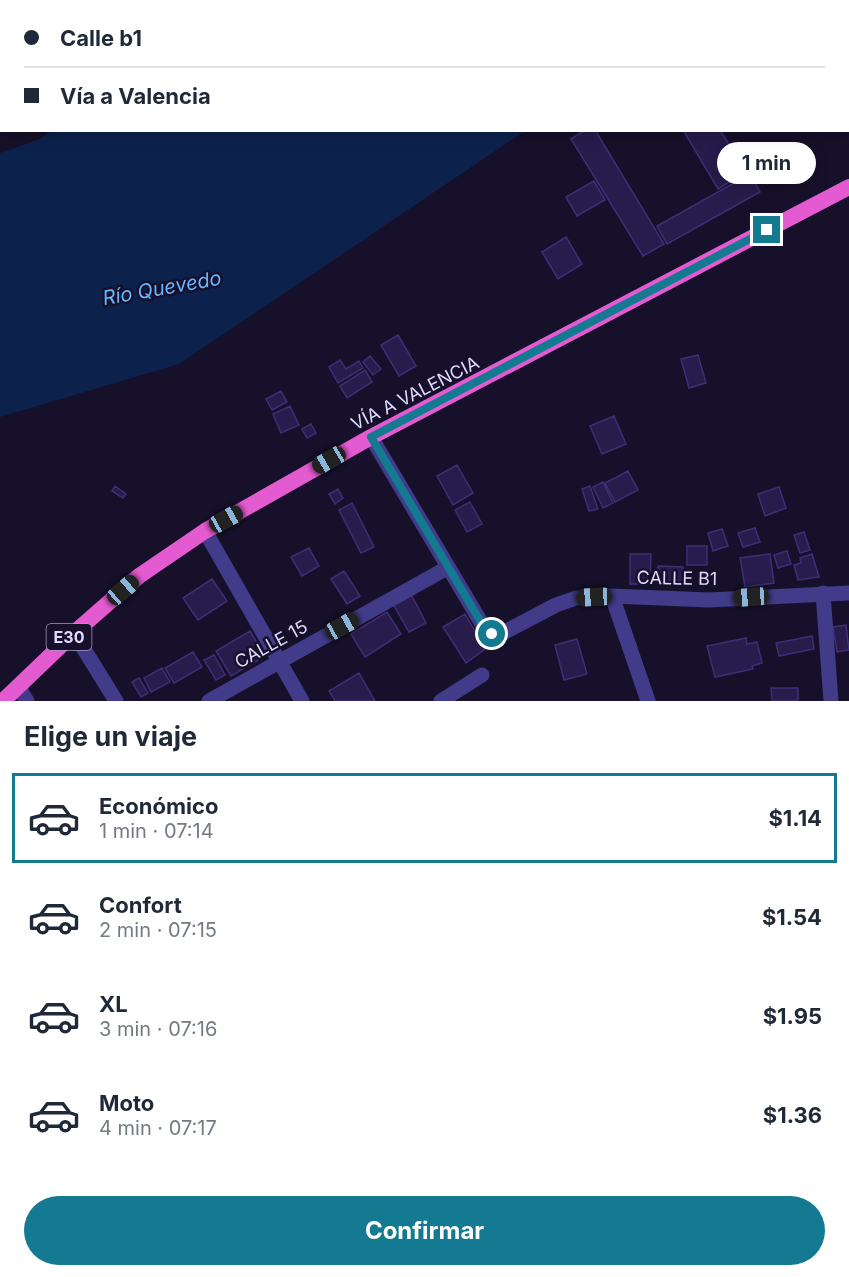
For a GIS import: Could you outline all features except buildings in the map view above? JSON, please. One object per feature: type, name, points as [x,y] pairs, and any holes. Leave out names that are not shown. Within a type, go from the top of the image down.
[{"type":"highway","name":"VÍA A VALENCIA","points":[[3,701],[74,633],[139,576],[205,531],[371,437],[849,187]]},
{"type":"street","name":"CALLE B1","points":[[371,437],[447,568],[485,629],[492,634],[501,634],[576,598],[612,596],[709,600],[849,593]]},
{"type":"street","points":[[205,531],[302,701]]},
{"type":"street","name":"CALLE 15","points":[[209,701],[447,568]]},
{"type":"street","points":[[823,593],[831,701]]},
{"type":"street","points":[[612,596],[648,701]]},
{"type":"street","points":[[74,633],[116,701]]},
{"type":"street","points":[[441,701],[482,675]]},
{"type":"street","points":[[18,686],[27,701]]},
{"type":"water","name":"Río Quevedo","points":[[50,132],[524,132],[179,364],[0,417],[0,153],[37,140]]},
{"type":"route","points":[[492,634],[485,629],[447,568],[371,437],[767,230]]}]
